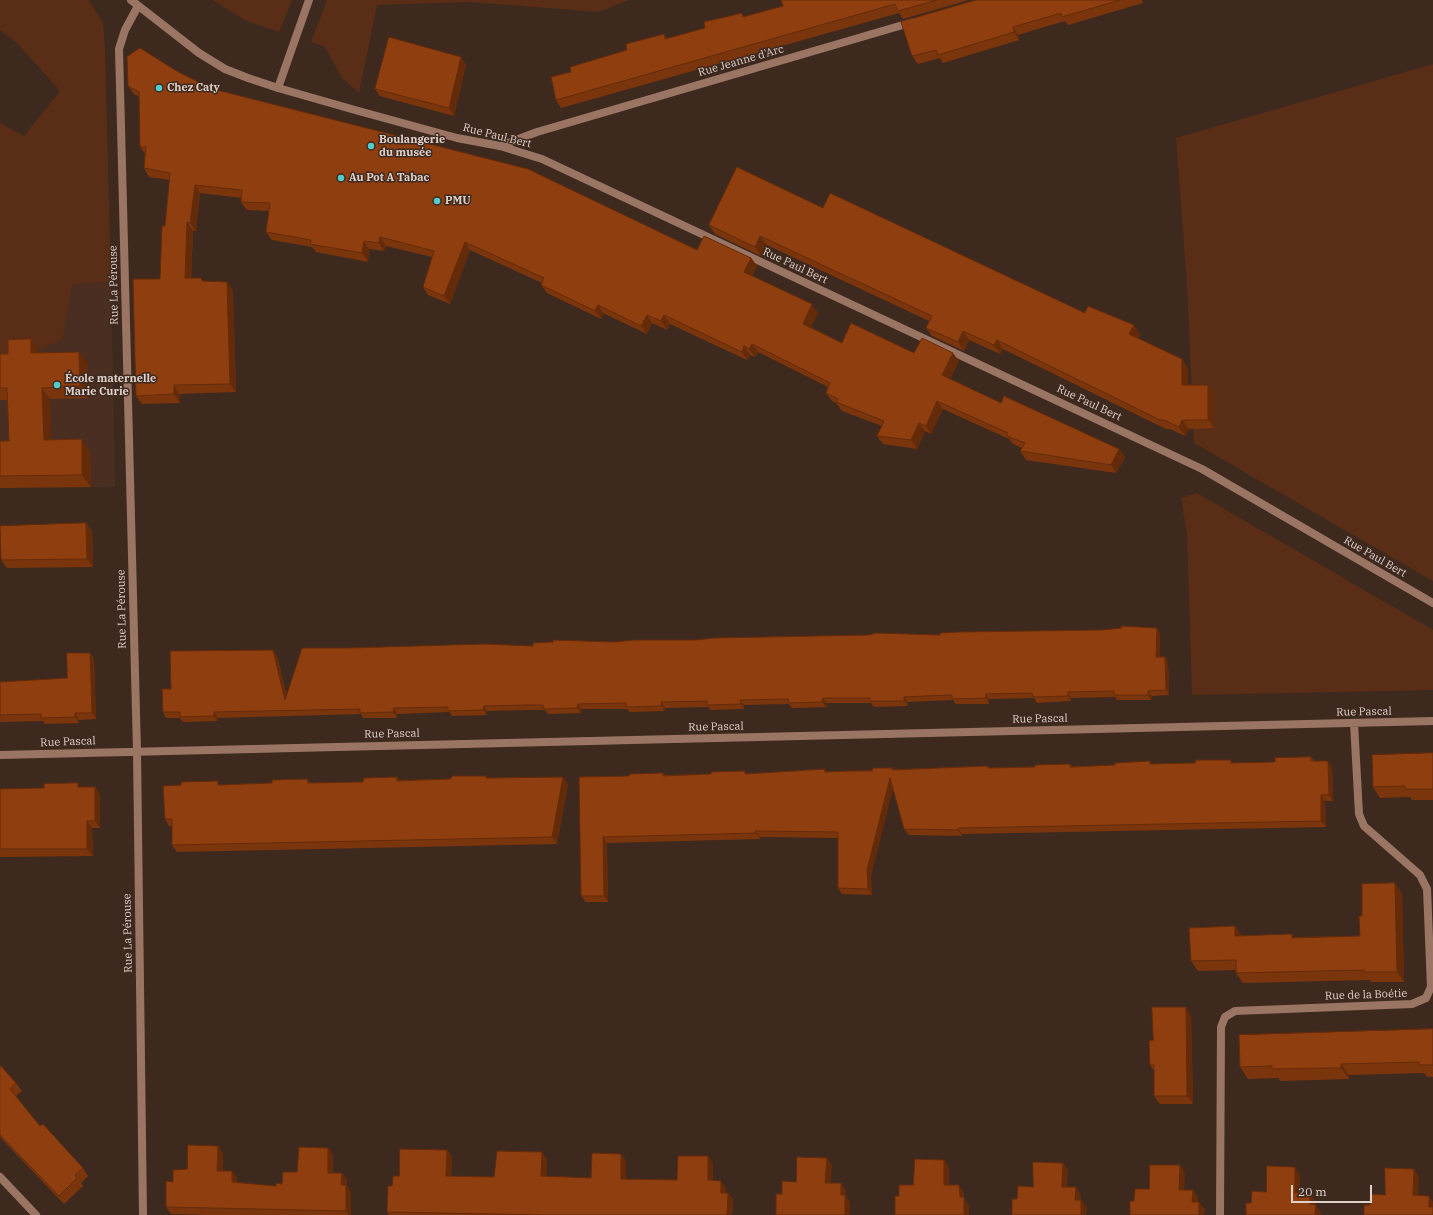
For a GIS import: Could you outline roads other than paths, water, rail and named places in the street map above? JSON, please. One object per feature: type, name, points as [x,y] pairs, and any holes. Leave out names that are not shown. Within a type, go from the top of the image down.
[{"type":"street","name":"Rue Paul Bert","points":[[131,0],[199,53],[225,68],[278,88],[457,138],[500,146],[542,159],[1202,469],[1433,604]]},
{"type":"street","points":[[278,88],[309,0]]},
{"type":"street","name":"Rue La Pérouse","points":[[138,6],[124,30],[119,49],[137,751],[143,1215]]},
{"type":"street","name":"Rue Jeanne d'Arc","points":[[500,146],[537,132],[921,20]]},
{"type":"street","name":"Rue Pascal","points":[[0,755],[1433,721]]},
{"type":"street","name":"Rue de la Boétie","points":[[1220,1215],[1221,1027],[1225,1017],[1236,1011],[1412,1004],[1426,998],[1431,987],[1427,889],[1420,875],[1364,826],[1359,814],[1354,723]]},
{"type":"street","points":[[0,1177],[36,1215]]},
{"type":"place","name":"Chez Caty","points":[[159,88]]},
{"type":"place","name":"Boulangerie du musée","points":[[371,146]]},
{"type":"place","name":"Au Pot A Tabac","points":[[341,178]]},
{"type":"place","name":"PMU","points":[[437,201]]},
{"type":"place","name":"École maternelle Marie Curie","points":[[57,385]]}]
